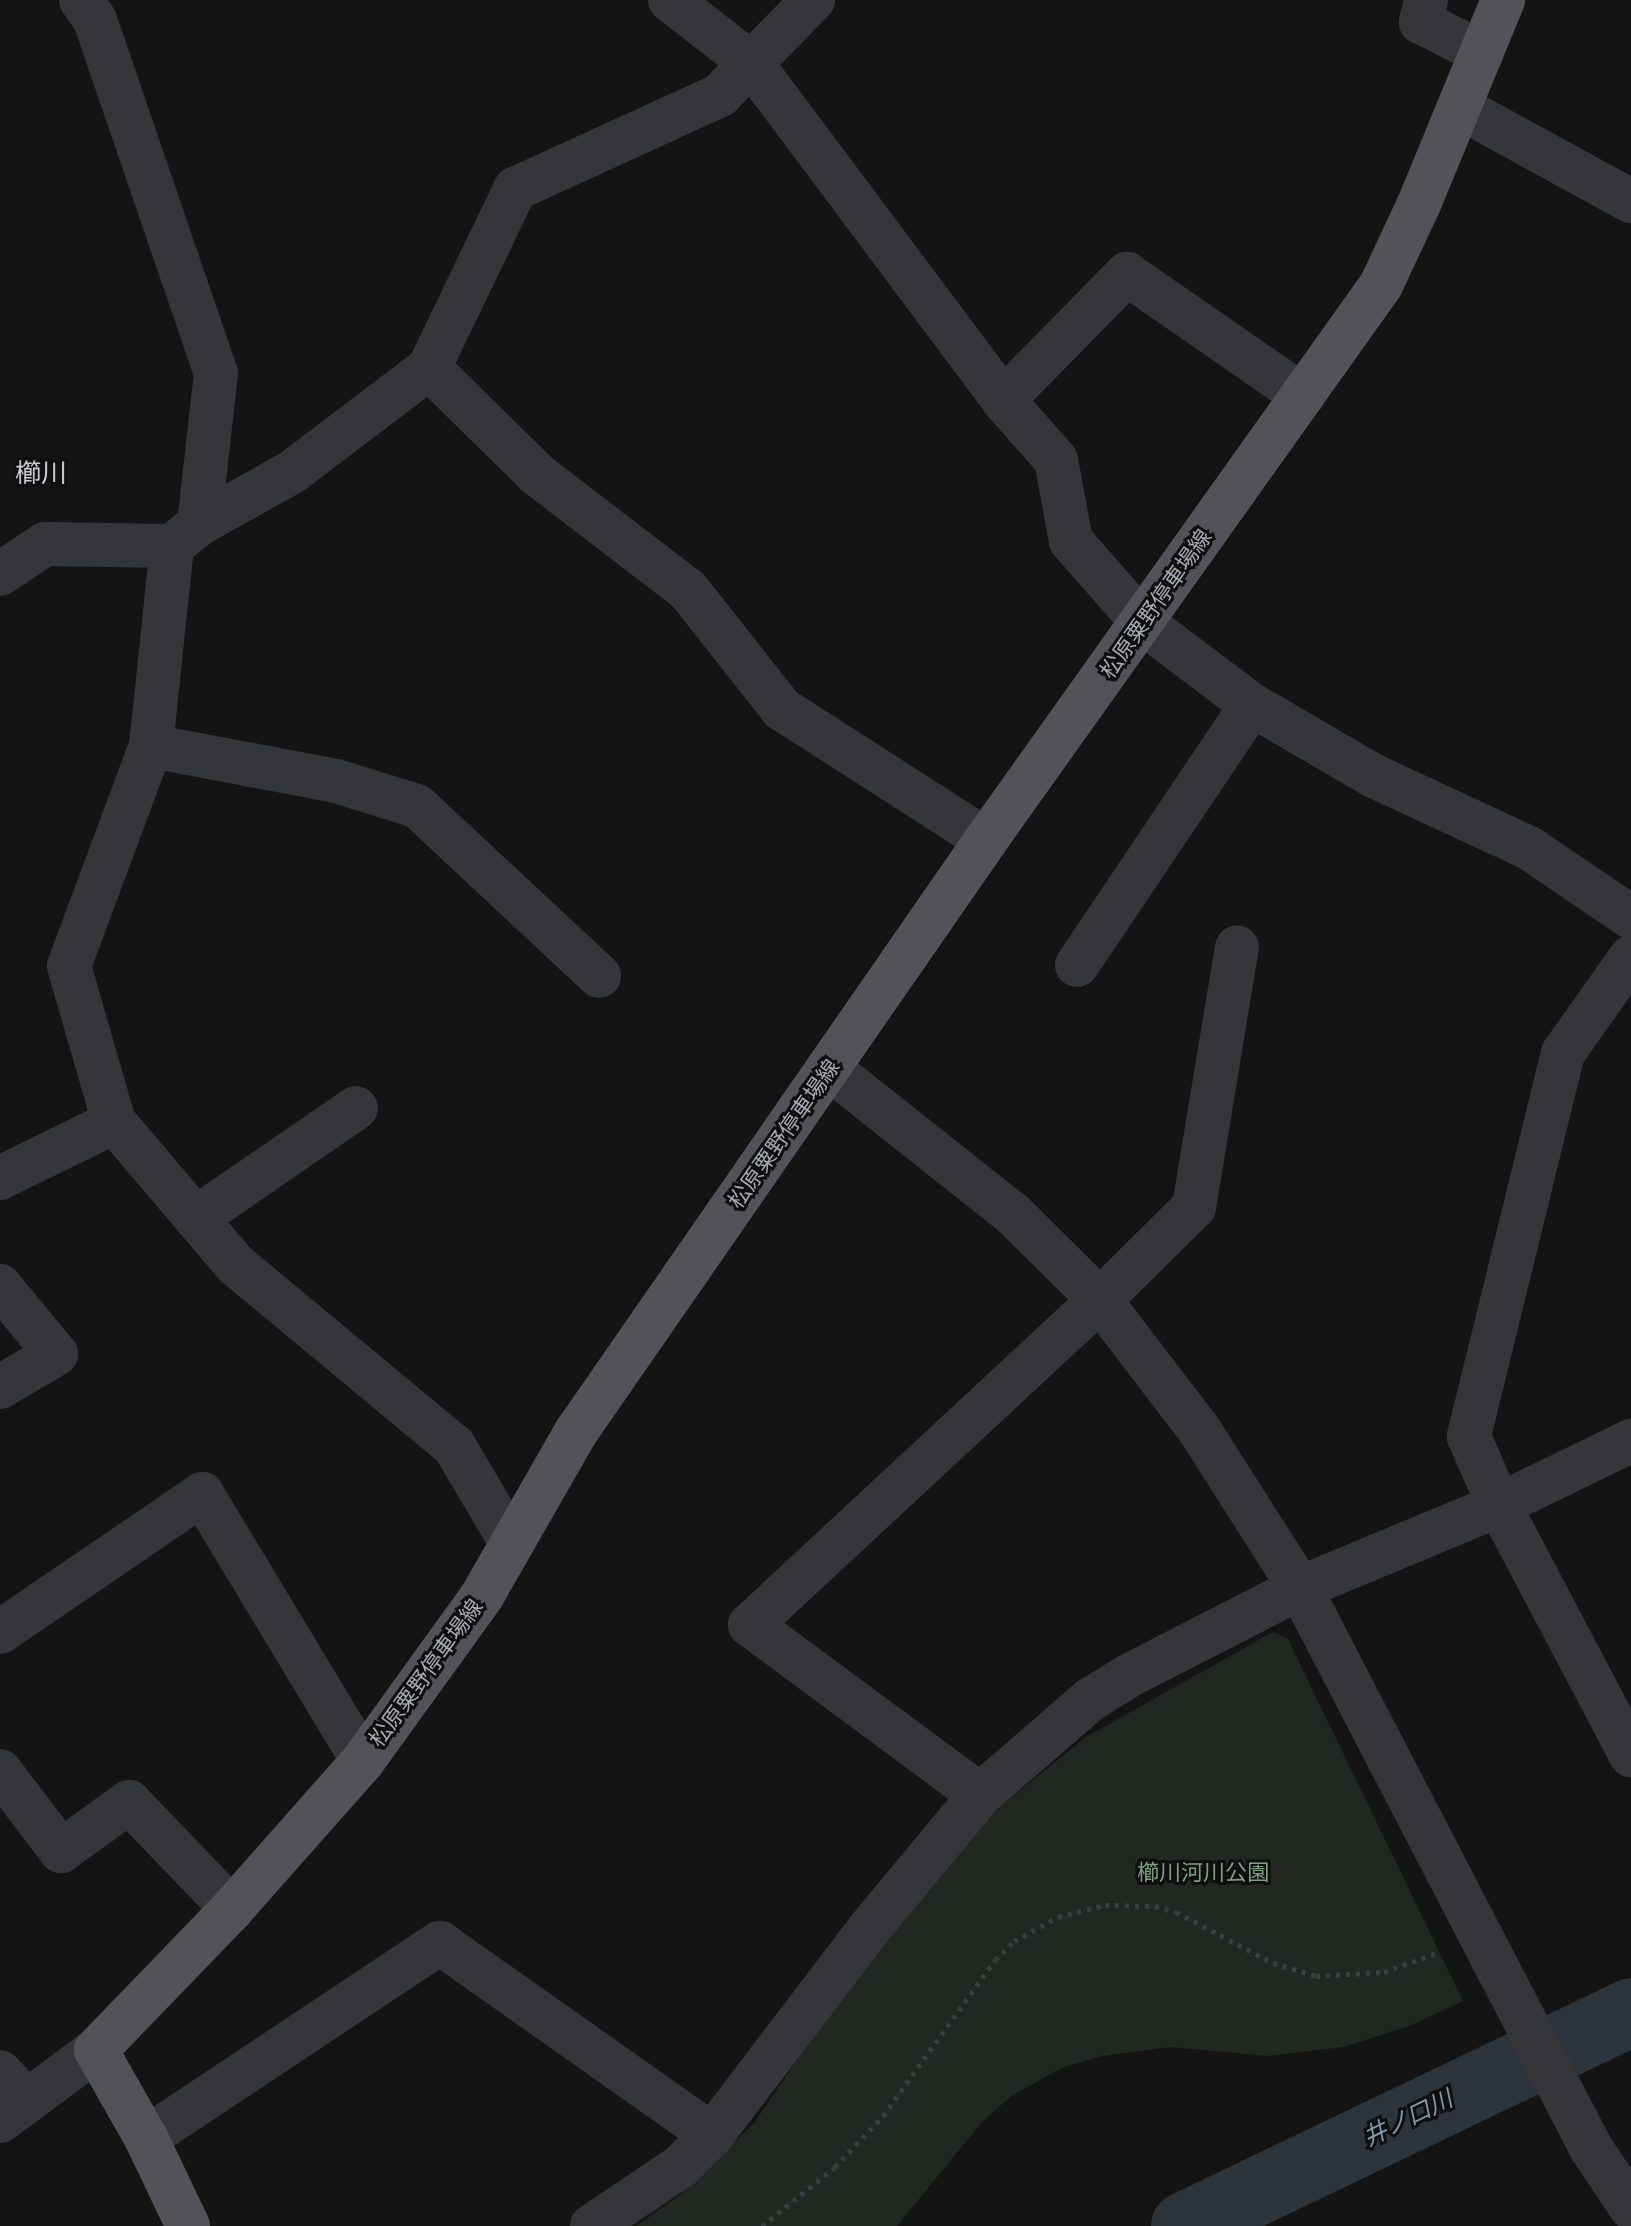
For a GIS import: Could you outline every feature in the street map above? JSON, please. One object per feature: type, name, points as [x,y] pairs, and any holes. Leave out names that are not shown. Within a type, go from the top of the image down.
[{"type":"main road","name":"松原粟野停車場線","points":[[96,2050],[232,1909],[363,1761],[482,1596],[576,1432],[986,840],[1381,285],[1503,0]]},
{"type":"main road","points":[[96,2050],[146,2138],[188,2226]]},
{"type":"street","points":[[81,0],[95,20],[216,373],[185,535],[151,746],[69,966],[114,1122],[235,1264],[454,1446],[512,1544]]},
{"type":"street","points":[[670,0],[752,64],[1003,400],[1056,460],[1071,541],[1143,623],[1252,705],[1374,776],[1529,848],[1631,917]]},
{"type":"street","points":[[0,574],[45,544],[185,535],[292,472],[429,368],[515,189],[720,95],[813,0]]},
{"type":"street","points":[[1426,0],[1421,22],[1482,53]]},
{"type":"street","points":[[1459,107],[1631,201]]},
{"type":"street","points":[[1003,400],[1127,274],[1303,396]]},
{"type":"street","points":[[429,368],[538,475],[688,590],[782,709],[986,840]]},
{"type":"street","points":[[1077,965],[1252,705]]},
{"type":"street","points":[[151,746],[336,781],[417,806],[599,976]]},
{"type":"street","points":[[980,1795],[750,1625],[1100,1300],[1194,1207],[1237,948]]},
{"type":"street","points":[[1631,957],[1563,1053],[1469,1437],[1499,1505],[1617,1690],[1631,1755]]},
{"type":"street","points":[[830,1069],[1013,1214],[1100,1300],[1200,1431],[1300,1588],[1591,2148],[1631,2208]]},
{"type":"street","points":[[196,1218],[356,1108]]},
{"type":"street","points":[[0,1178],[114,1122]]},
{"type":"street","points":[[0,1286],[56,1354],[0,1387]]},
{"type":"street","points":[[592,2226],[681,2166],[712,2135],[868,1930],[980,1795],[1104,1691],[1300,1588],[1499,1505],[1631,1441]]},
{"type":"street","points":[[0,1632],[202,1494],[363,1761]]},
{"type":"street","points":[[0,1771],[61,1851],[129,1802],[232,1909]]},
{"type":"street","points":[[146,2138],[440,1943],[712,2135]]},
{"type":"street","points":[[9,2098],[96,2050]]},
{"type":"street","points":[[1620,2226],[1631,2222]]},
{"type":"path","points":[[762,2226],[835,2167],[883,2116],[995,1960],[1024,1934],[1058,1917],[1105,1905],[1155,1906],[1176,1912],[1273,1963],[1316,1976],[1384,1972],[1440,1952]]},
{"type":"green space","name":"櫛川河川公園","points":[[1273,1632],[1288,1639],[1463,2001],[1412,2025],[1344,2047],[1268,2056],[1171,2047],[1101,2056],[1061,2068],[1010,2097],[982,2122],[897,2226],[636,2226],[680,2195],[754,2123],[831,2010],[963,1846],[1002,1805],[1086,1737]]},
{"type":"waterway","name":"井ノ口川","points":[[1185,2226],[1631,2012]]},
{"type":"district","name":"櫛川","points":[[41,474]]}]
